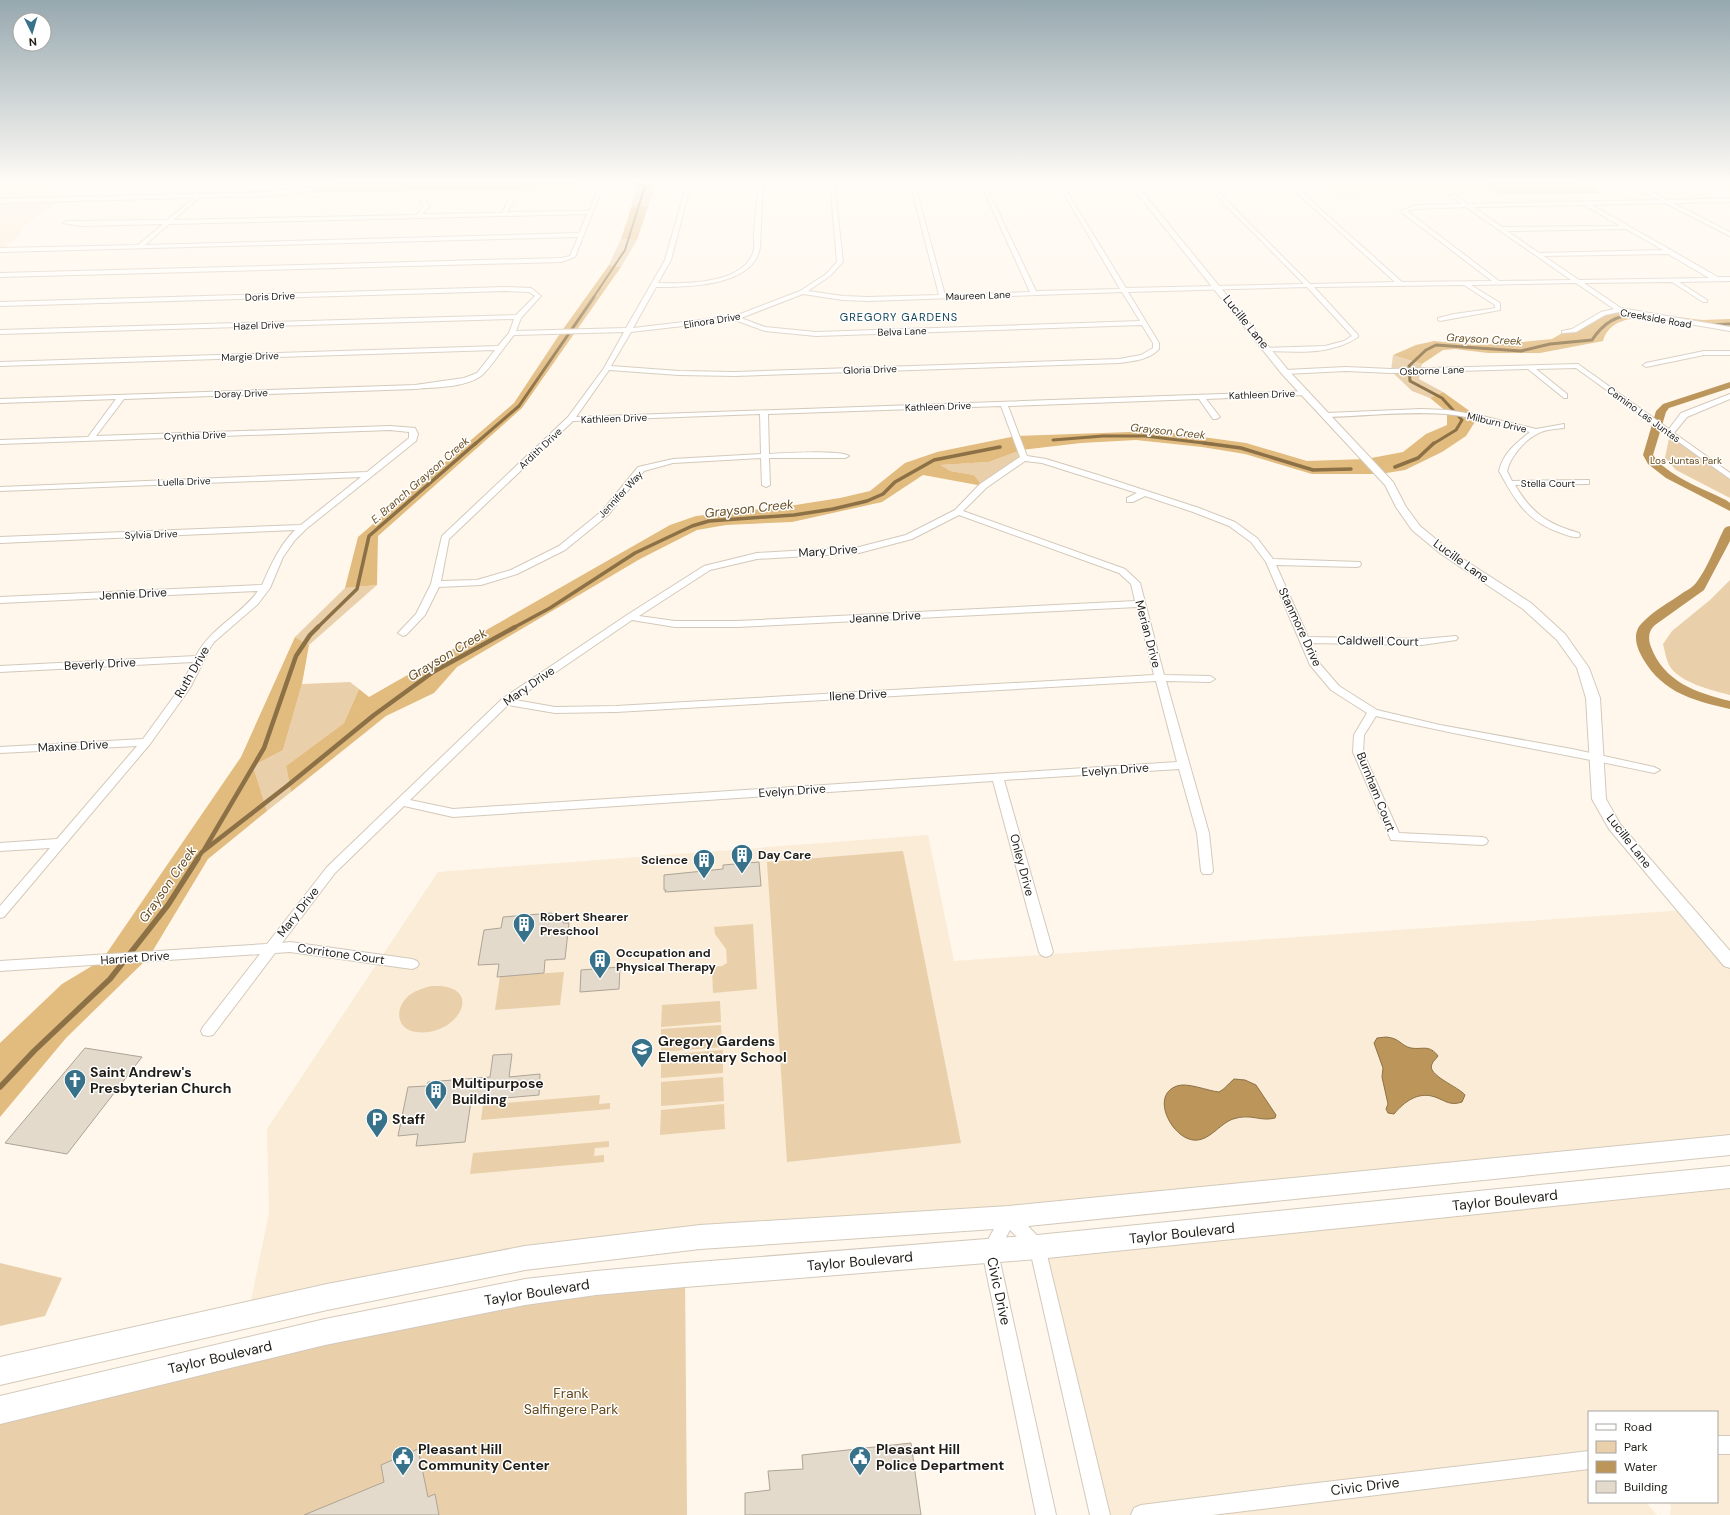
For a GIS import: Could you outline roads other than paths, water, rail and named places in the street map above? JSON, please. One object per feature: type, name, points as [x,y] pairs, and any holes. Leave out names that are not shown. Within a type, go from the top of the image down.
[{"type":"main road","points":[[0,1371],[327,1297],[525,1258],[700,1237],[1009,1217],[1730,1145]]},
{"type":"main road","name":"Taylor Boulevard","points":[[0,1410],[325,1332],[524,1292],[596,1283],[1037,1247],[1730,1177]]},
{"type":"street","points":[[0,275],[561,260],[572,257],[574,253]]},
{"type":"street","name":"Ardith Drive","points":[[403,633],[420,615],[436,584],[445,538],[571,419],[607,368],[655,285],[668,260],[670,253]]},
{"type":"street","points":[[655,285],[685,285],[710,282],[737,273],[748,265],[756,253]]},
{"type":"street","name":"Elinora Drive","points":[[512,333],[628,330],[736,318],[802,292],[828,275],[840,262],[839,253]]},
{"type":"street","points":[[931,253],[942,296]]},
{"type":"street","points":[[1015,253],[1034,294]]},
{"type":"street","points":[[1101,253],[1143,323]]},
{"type":"street","name":"Lucille Lane","points":[[1189,253],[1285,372],[1327,415],[1389,484],[1401,507],[1416,528],[1445,552],[1527,606],[1561,637],[1583,668],[1593,698],[1599,798],[1614,826],[1730,962]]},
{"type":"street","points":[[1268,349],[1338,346],[1350,341],[1356,336],[1276,253]]},
{"type":"street","points":[[1365,253],[1400,284]]},
{"type":"street","points":[[1458,253],[1498,283]]},
{"type":"street","points":[[1540,254],[1624,253]]},
{"type":"street","points":[[1670,253],[1716,279]]},
{"type":"street","points":[[1540,254],[1619,310]]},
{"type":"street","name":"Maureen Lane","points":[[802,292],[857,299],[1217,287],[1730,279]]},
{"type":"street","points":[[1673,280],[1705,301]]},
{"type":"street","points":[[1440,319],[1449,316],[1490,312],[1498,309],[1498,304],[1465,284]]},
{"type":"street","name":"Doris Drive","points":[[0,304],[505,289],[531,290],[538,296],[518,317]]},
{"type":"street","name":"Creekside Road","points":[[1564,332],[1574,331],[1603,313],[1619,310],[1730,329]]},
{"type":"street","points":[[500,348],[512,333],[518,317]]},
{"type":"street","name":"Hazel Drive","points":[[0,332],[518,317]]},
{"type":"street","name":"Belva Lane","points":[[736,318],[746,324],[763,329],[816,334],[1143,323]]},
{"type":"street","name":"Gloria Drive","points":[[607,368],[679,373],[735,374],[1134,359],[1143,357],[1156,348],[1156,343],[1143,323]]},
{"type":"street","name":"Margie Drive","points":[[0,364],[500,348]]},
{"type":"street","name":"Doray Drive","points":[[0,401],[414,387],[452,383],[466,380],[479,374],[500,348]]},
{"type":"street","points":[[1646,365],[1704,352],[1730,353]]},
{"type":"street","name":"Osborne Lane","points":[[1285,372],[1346,369],[1391,371],[1578,366]]},
{"type":"street","name":"Camino Las Juntas","points":[[1578,366],[1730,477]]},
{"type":"street","points":[[1528,368],[1564,396]]},
{"type":"street","name":"Kathleen Drive","points":[[571,419],[764,414],[1305,393]]},
{"type":"street","points":[[1201,397],[1216,417]]},
{"type":"street","points":[[1668,431],[1684,415],[1729,397]]},
{"type":"street","points":[[90,439],[121,398]]},
{"type":"street","points":[[1003,404],[1024,458]]},
{"type":"street","name":"Milburn Drive","points":[[1327,415],[1421,411],[1447,412],[1478,416],[1536,431]]},
{"type":"street","points":[[764,414],[766,485]]},
{"type":"street","points":[[1536,431],[1561,426]]},
{"type":"street","name":"Cynthia Drive","points":[[0,442],[390,428]]},
{"type":"street","name":"Ruth Drive","points":[[0,914],[146,742],[185,688],[205,648],[211,640],[255,602],[265,588],[279,557],[292,538],[302,527],[413,439],[414,434],[412,430],[390,428]]},
{"type":"street","name":"Milburn Drive","points":[[1536,431],[1510,454],[1504,464],[1503,471],[1509,483],[1528,509],[1538,519],[1576,536]]},
{"type":"street","name":"Jennifer Way","points":[[436,584],[478,583],[514,572],[562,548],[605,513],[641,469],[673,461],[764,456],[845,456]]},
{"type":"street","name":"Stanmore Drive","points":[[1024,458],[1043,461],[1196,510],[1232,524],[1254,540],[1270,562],[1315,665],[1335,688],[1373,712],[1440,728],[1499,738],[1654,770]]},
{"type":"street","name":"Mary Drive","points":[[208,1030],[331,870],[506,701],[630,617],[707,568],[757,556],[859,550],[909,537],[958,512],[983,486],[1024,458]]},
{"type":"street","name":"Luella Drive","points":[[0,489],[368,474]]},
{"type":"street","name":"Stella Court","points":[[1509,483],[1586,482]]},
{"type":"street","points":[[1130,500],[1144,493]]},
{"type":"street","name":"Merian Drive","points":[[958,512],[1100,562],[1122,571],[1135,583],[1183,765],[1204,833],[1207,871]]},
{"type":"street","name":"Sylvia Drive","points":[[0,540],[302,527]]},
{"type":"street","points":[[1270,562],[1357,564]]},
{"type":"street","name":"Jennie Drive","points":[[0,600],[265,588]]},
{"type":"street","name":"Jeanne Drive","points":[[630,617],[675,624],[737,624],[1140,604]]},
{"type":"street","name":"Caldwell Court","points":[[1303,640],[1422,642],[1454,638]]},
{"type":"street","name":"Beverly Drive","points":[[0,669],[200,659]]},
{"type":"street","name":"Ilene Drive","points":[[506,701],[554,710],[616,709],[1159,678],[1210,679]]},
{"type":"street","name":"Burnham Court","points":[[1373,712],[1358,736],[1358,752],[1395,837],[1482,841]]},
{"type":"street","name":"Maxine Drive","points":[[0,750],[146,742]]},
{"type":"street","name":"Evelyn Drive","points":[[402,802],[453,813],[1183,765]]},
{"type":"street","name":"Onley Drive","points":[[998,778],[1046,952]]},
{"type":"street","points":[[0,847],[61,843]]},
{"type":"street","name":"Corritone Court","points":[[270,948],[290,947],[412,964]]},
{"type":"street","name":"Harriet Drive","points":[[0,966],[270,948]]},
{"type":"street","points":[[1009,1217],[1037,1247],[1100,1515]]},
{"type":"street","name":"Civic Drive","points":[[1009,1217],[990,1251],[1046,1515]]},
{"type":"street","points":[[1718,1445],[1730,1444]]},
{"type":"street","name":"Civic Drive","points":[[1141,1515],[1283,1496],[1588,1460]]},
{"type":"water","points":[[1386,1037],[1394,1039],[1411,1048],[1426,1048],[1435,1052],[1438,1056],[1432,1063],[1431,1068],[1438,1077],[1465,1095],[1462,1102],[1451,1103],[1435,1097],[1423,1095],[1402,1105],[1394,1114],[1388,1113],[1386,1109],[1388,1104],[1382,1077],[1383,1068],[1374,1043],[1377,1038]]},
{"type":"water","points":[[1234,1079],[1245,1080],[1256,1085],[1276,1115],[1275,1118],[1265,1119],[1239,1117],[1228,1121],[1209,1136],[1199,1140],[1193,1140],[1177,1132],[1171,1124],[1164,1106],[1165,1098],[1169,1091],[1177,1086],[1186,1085],[1219,1092]]},
{"type":"waterway","name":"E. Branch Grayson Creek","points":[[593,298],[623,253]]},
{"type":"waterway","name":"E. Branch Grayson Creek","points":[[475,444],[519,406],[594,297]]},
{"type":"waterway","name":"Grayson Creek","points":[[1433,444],[1456,430],[1462,420],[1442,398],[1410,381],[1409,366],[1426,350],[1436,345],[1521,351],[1550,344],[1592,340],[1606,324],[1617,318],[1638,314]]},
{"type":"waterway","name":"Grayson Creek","points":[[1710,325],[1730,324]]},
{"type":"waterway","points":[[1730,385],[1666,406],[1661,411],[1648,455],[1652,462],[1660,469],[1681,482],[1722,502],[1730,508]]},
{"type":"waterway","name":"Grayson Creek","points":[[1053,440],[1103,436],[1145,436],[1207,443]]},
{"type":"waterway","name":"E. Branch Grayson Creek","points":[[317,628],[357,589],[369,536],[476,443]]},
{"type":"waterway","name":"Grayson Creek","points":[[1207,443],[1212,444]]},
{"type":"waterway","name":"Grayson Creek","points":[[1207,443],[1241,448],[1313,470],[1351,469]]},
{"type":"waterway","name":"Grayson Creek","points":[[1395,467],[1418,458],[1434,443]]},
{"type":"waterway","name":"Grayson Creek","points":[[513,628],[550,608],[635,553],[692,526],[709,521],[794,515],[833,509],[867,501],[883,494],[895,482],[934,460],[1000,447]]},
{"type":"waterway","points":[[1730,529],[1700,587],[1650,622],[1644,628],[1642,634],[1645,649],[1652,663],[1660,674],[1668,681],[1687,692],[1709,700],[1730,705]]},
{"type":"waterway","name":"Grayson Creek","points":[[197,859],[202,852],[287,786],[374,715],[433,672],[515,627]]},
{"type":"waterway","name":"E. Branch Grayson Creek","points":[[204,850],[264,748],[296,656],[310,635],[317,628]]},
{"type":"waterway","name":"Grayson Creek","points":[[0,1087],[34,1051],[110,979],[168,905],[198,858]]},
{"type":"place","name":"Day Care","points":[[742,874]]},
{"type":"place","name":"Science","points":[[704,880]]},
{"type":"place","name":"Robert Shearer Preschool","points":[[524,944]]},
{"type":"place","name":"Occupation and Physical Therapy","points":[[600,980]]},
{"type":"place","name":"Gregory Gardens Elementary School","points":[[642,1068]]},
{"type":"place","name":"Saint Andrew's Presbyterian Church","points":[[75,1100]]},
{"type":"place","name":"Multipurpose Building","points":[[436,1110]]},
{"type":"place","name":"Staff","points":[[377,1138]]},
{"type":"place","name":"Pleasant Hill Community Center","points":[[403,1476]]},
{"type":"place","name":"Pleasant Hill Police Department","points":[[860,1476]]},
{"type":"district","name":"GREGORY GARDENS","points":[[899,317]]},
{"type":"park label","name":"Los Juntas Park","points":[[1686,460]]},
{"type":"park label","name":"Frank Salfingere Park","points":[[571,1402]]}]
